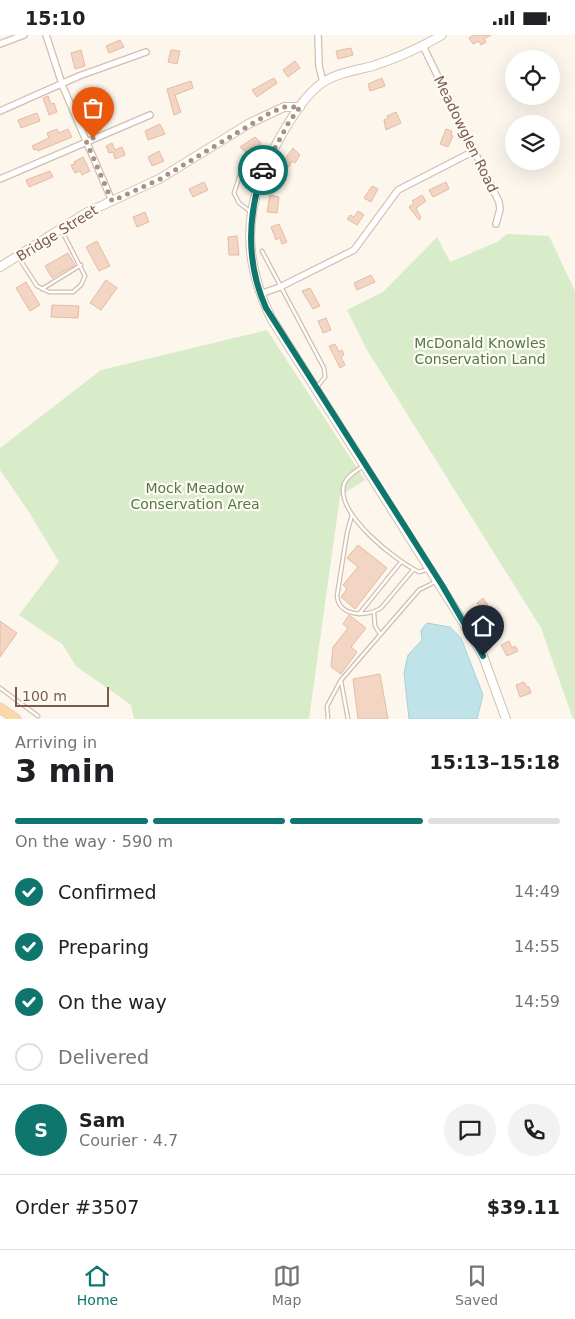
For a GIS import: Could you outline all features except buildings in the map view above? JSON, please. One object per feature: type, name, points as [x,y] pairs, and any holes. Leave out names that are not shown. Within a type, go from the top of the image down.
[{"type":"main road","points":[[442,35],[403,55],[324,82],[310,93],[265,165],[254,198],[252,213],[252,266],[260,294],[271,318],[431,568],[483,656],[506,719]]},
{"type":"main road","name":"Bridge Street","points":[[0,267],[86,213],[160,179],[270,113],[284,107],[300,107]]},
{"type":"main road","points":[[0,707],[16,719]]},
{"type":"street","points":[[0,44],[24,35]]},
{"type":"street","points":[[46,35],[62,84],[112,201]]},
{"type":"street","points":[[318,35],[319,66],[324,82]]},
{"type":"street","name":"Meadowglen Road","points":[[423,46],[500,205],[496,224]]},
{"type":"street","points":[[0,111],[79,76],[146,52]]},
{"type":"street","points":[[0,179],[150,115]]},
{"type":"street","points":[[260,294],[280,287],[354,250],[398,190],[474,151]]},
{"type":"lane","points":[[243,167],[234,193],[239,203],[252,213]]},
{"type":"lane","points":[[18,257],[37,286],[49,292],[73,291],[81,285],[85,276],[61,229]]},
{"type":"lane","points":[[262,251],[324,369],[325,377],[315,388]]},
{"type":"lane","points":[[42,289],[81,265]]},
{"type":"lane","points":[[365,466],[348,477],[344,484],[344,496],[352,515],[367,533],[401,562],[419,572],[431,568]]},
{"type":"lane","points":[[352,515],[347,533],[337,596],[339,603],[344,609],[359,614],[374,613],[381,608],[413,570]]},
{"type":"lane","points":[[359,614],[401,562]]},
{"type":"lane","points":[[328,719],[328,706],[341,680],[419,591],[438,580]]},
{"type":"lane","points":[[374,613],[375,627],[380,634]]},
{"type":"lane","points":[[341,680],[348,719]]},
{"type":"lane","points":[[0,689],[38,716]]},
{"type":"green space","name":"McDonald Knowles Conservation Land","points":[[507,234],[549,236],[575,291],[575,719],[573,719],[541,628],[367,350],[347,310],[383,292],[437,237],[450,262],[497,242]]},
{"type":"green space","name":"Mock Meadow Conservation Area","points":[[267,330],[365,480],[340,496],[309,719],[134,719],[131,705],[76,666],[62,644],[19,615],[59,562],[29,512],[0,470],[0,448],[101,370]]},
{"type":"water","points":[[427,623],[450,627],[461,638],[483,695],[477,719],[409,719],[404,673],[408,655],[422,640],[421,630]]},
{"type":"way so far","points":[[93,138],[86,141],[112,201],[160,179],[250,123],[284,107],[300,107],[289,122],[263,170]]},
{"type":"route","points":[[263,170],[254,198],[250,246],[252,266],[266,308],[442,585],[483,656]]}]
